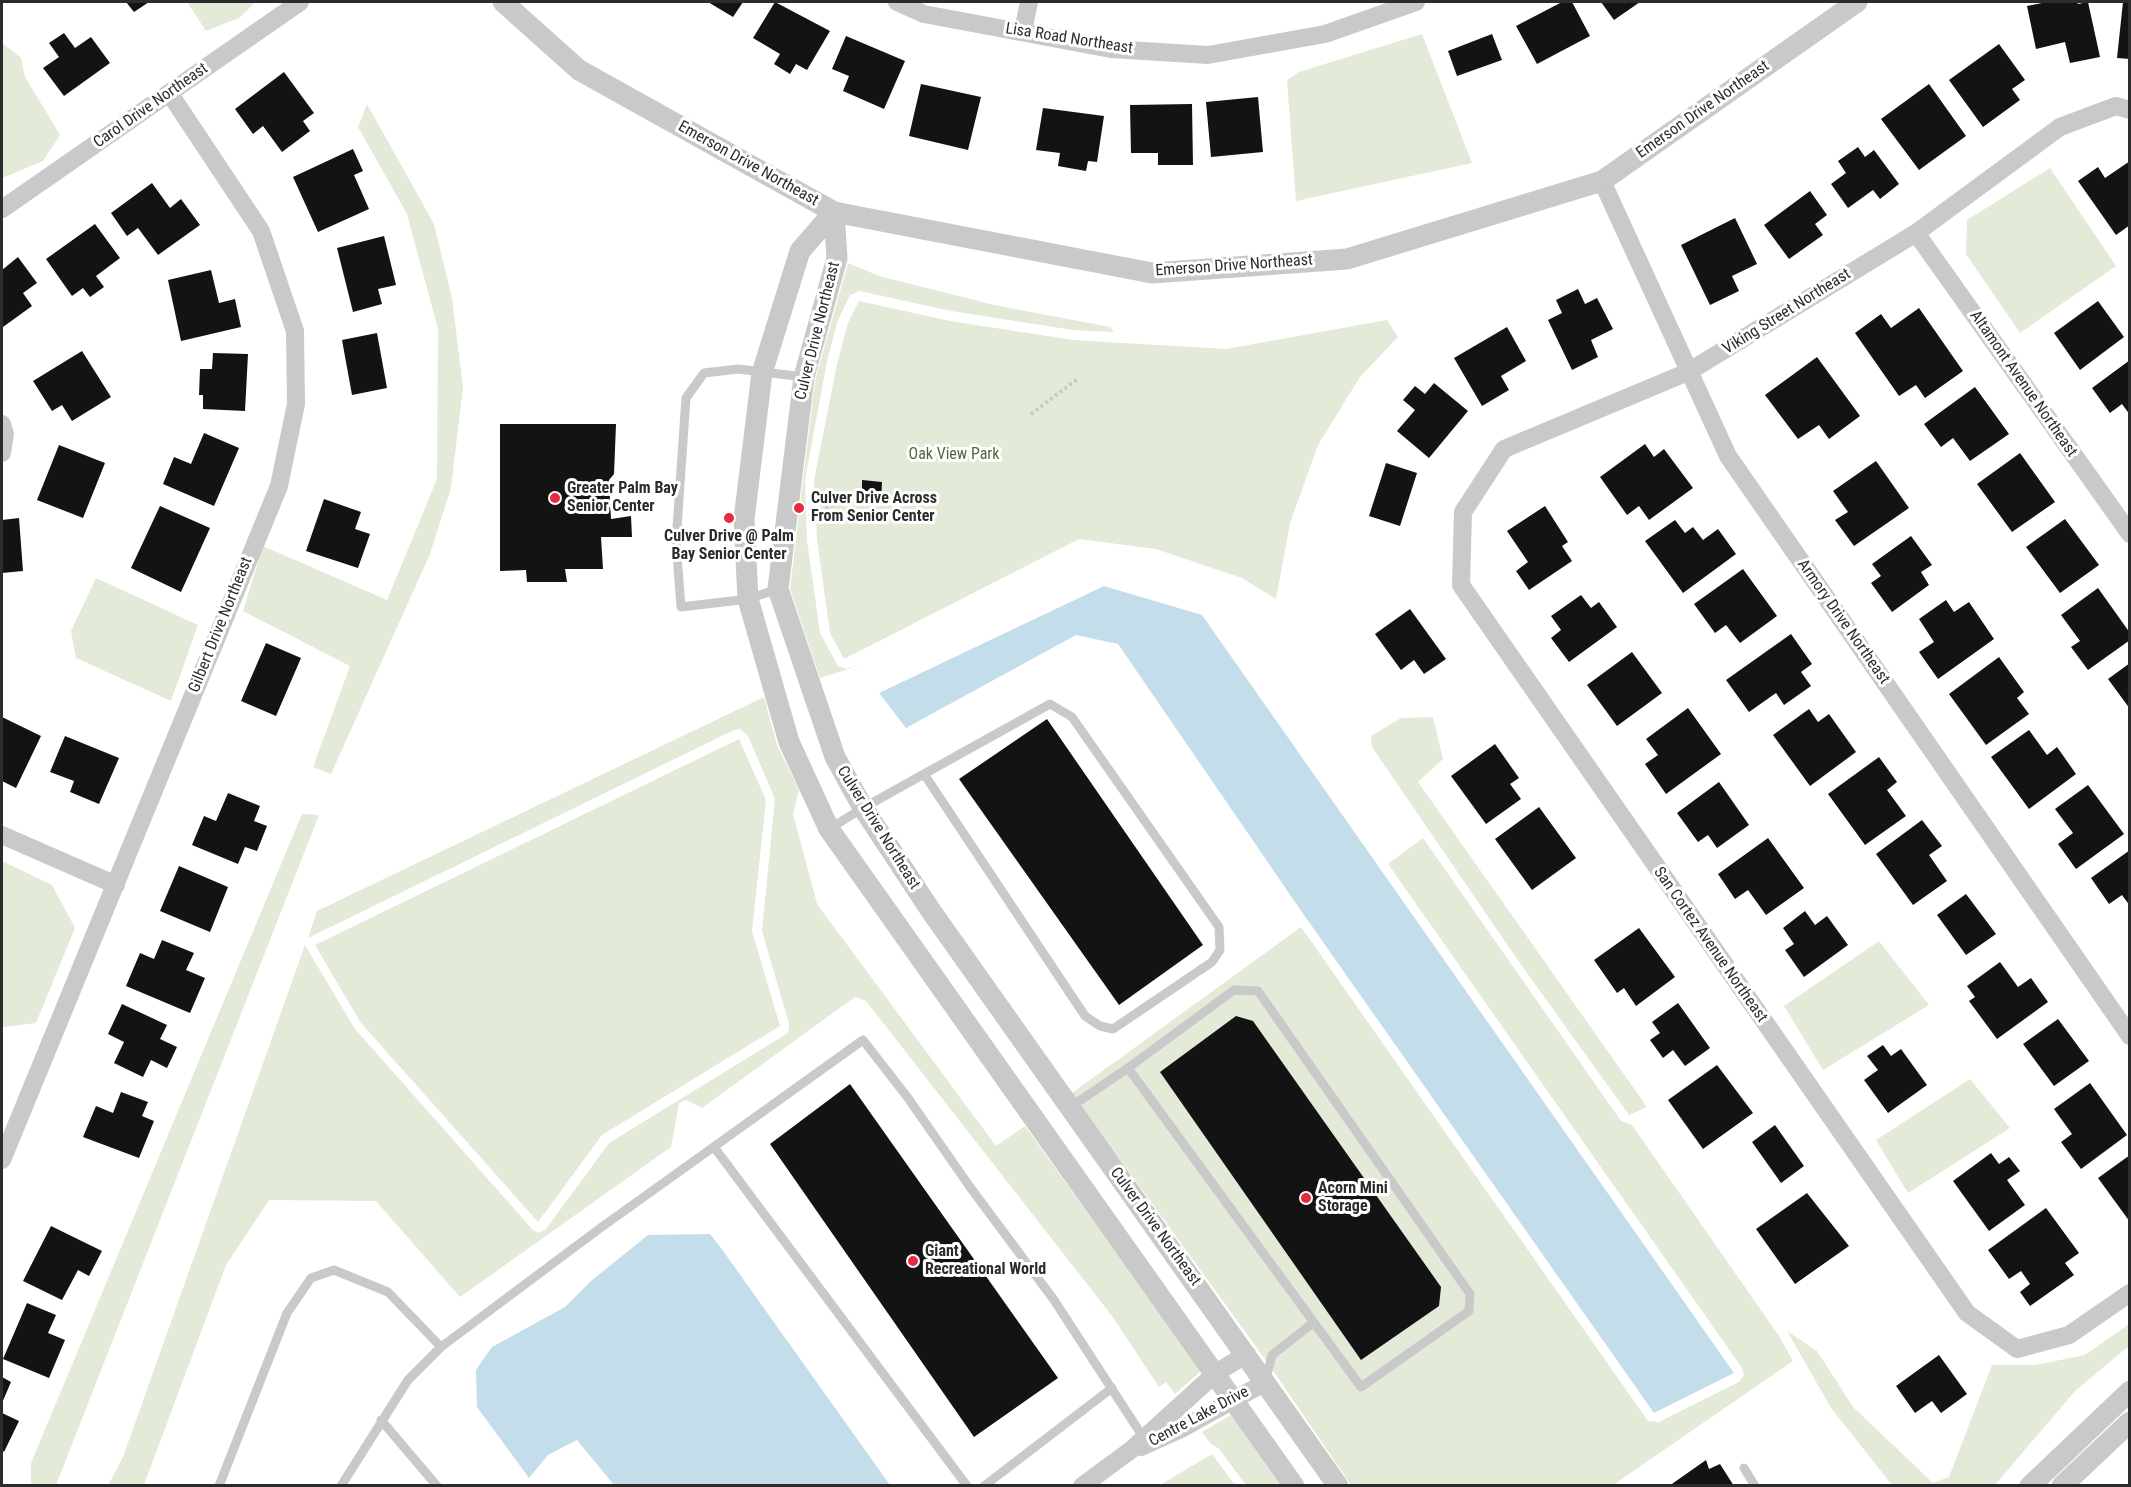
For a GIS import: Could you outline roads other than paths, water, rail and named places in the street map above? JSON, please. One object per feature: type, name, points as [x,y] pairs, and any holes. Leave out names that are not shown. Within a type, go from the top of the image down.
[{"type":"street","name":"Carol Drive Northeast","points":[[2,209],[300,2]]},
{"type":"street","name":"Emerson Drive Northeast","points":[[502,2],[579,70],[834,212],[1152,273],[1347,259],[1602,181],[1857,2]]},
{"type":"street","name":"Lisa Road Northeast","points":[[897,2],[924,14],[1111,49],[1208,55],[1325,34],[1416,2]]},
{"type":"street","points":[[1023,31],[1029,2]]},
{"type":"street","name":"Gilbert Drive Northeast","points":[[3,1154],[279,486],[296,404],[295,331],[261,231],[170,94]]},
{"type":"street","name":"Viking Street Northeast","points":[[1463,512],[1504,449],[1688,372],[1916,233],[2060,127],[2123,108]]},
{"type":"street","name":"Armory Drive Northeast","points":[[1602,181],[1728,456],[2130,1036]]},
{"type":"street","points":[[834,212],[800,251],[762,373],[744,519],[748,599],[789,742],[829,829],[1294,1485]]},
{"type":"street","name":"Culver Drive Northeast","points":[[834,212],[837,258],[804,377],[778,589],[835,757],[863,808],[931,911],[1069,1108],[1259,1355],[1266,1382],[1338,1485]]},
{"type":"street","name":"Altamont Avenue Northeast","points":[[1916,233],[2130,534]]},
{"type":"street","points":[[2,424],[5,434],[2,453]]},
{"type":"street","name":"San Cortez Avenue Northeast","points":[[1463,512],[1461,585],[1967,1313],[2017,1349],[2069,1335],[2130,1293]]},
{"type":"street","points":[[2,835],[116,885]]},
{"type":"street","points":[[1082,1485],[1141,1444],[1216,1373],[1259,1355]]},
{"type":"street","name":"Centre Lake Drive","points":[[1141,1444],[1266,1382]]},
{"type":"street","points":[[2030,1485],[2130,1391]]},
{"type":"street","points":[[2062,1485],[2130,1422]]},
{"type":"lane","points":[[778,589],[748,599],[681,607],[676,542],[686,398],[704,373],[738,369],[804,377]]},
{"type":"lane","points":[[829,829],[863,808],[924,774],[1050,704],[1072,717],[1219,927],[1220,950],[1212,962],[1113,1029],[1100,1026],[1085,1016],[924,774]]},
{"type":"lane","points":[[1069,1108],[1234,990],[1258,991],[1470,1294],[1469,1311],[1361,1387],[1128,1068]]},
{"type":"lane","points":[[340,1485],[408,1380],[441,1347],[862,1040],[908,1098],[970,1187],[1054,1300],[1112,1388],[1141,1444]]},
{"type":"lane","points":[[714,1146],[967,1485]]},
{"type":"lane","points":[[219,1485],[287,1313],[310,1278],[334,1270],[388,1292],[441,1347]]},
{"type":"lane","points":[[1259,1355],[1313,1323]]},
{"type":"lane","points":[[984,1485],[1112,1388]]},
{"type":"lane","points":[[381,1420],[437,1485]]},
{"type":"lane","points":[[1744,1468],[1755,1485]]},
{"type":"water","points":[[1104,586],[1202,615],[1734,1373],[1654,1413],[1304,915],[1118,644],[1076,635],[906,728],[879,693]]},
{"type":"water","points":[[710,1234],[890,1485],[614,1485],[577,1440],[548,1455],[529,1478],[477,1407],[476,1370],[492,1347],[565,1307],[591,1281],[648,1235]]},
{"type":"place","name":"Greater Palm Bay Senior Center","points":[[555,498]]},
{"type":"place","name":"Culver Drive Across From Senior Center","points":[[799,508]]},
{"type":"place","name":"Culver Drive @ Palm Bay Senior Center","points":[[729,518]]},
{"type":"place","name":"Acorn Mini Storage","points":[[1306,1198]]},
{"type":"place","name":"Giant Recreational World","points":[[913,1261]]},
{"type":"park label","name":"Oak View Park","points":[[954,455]]}]
